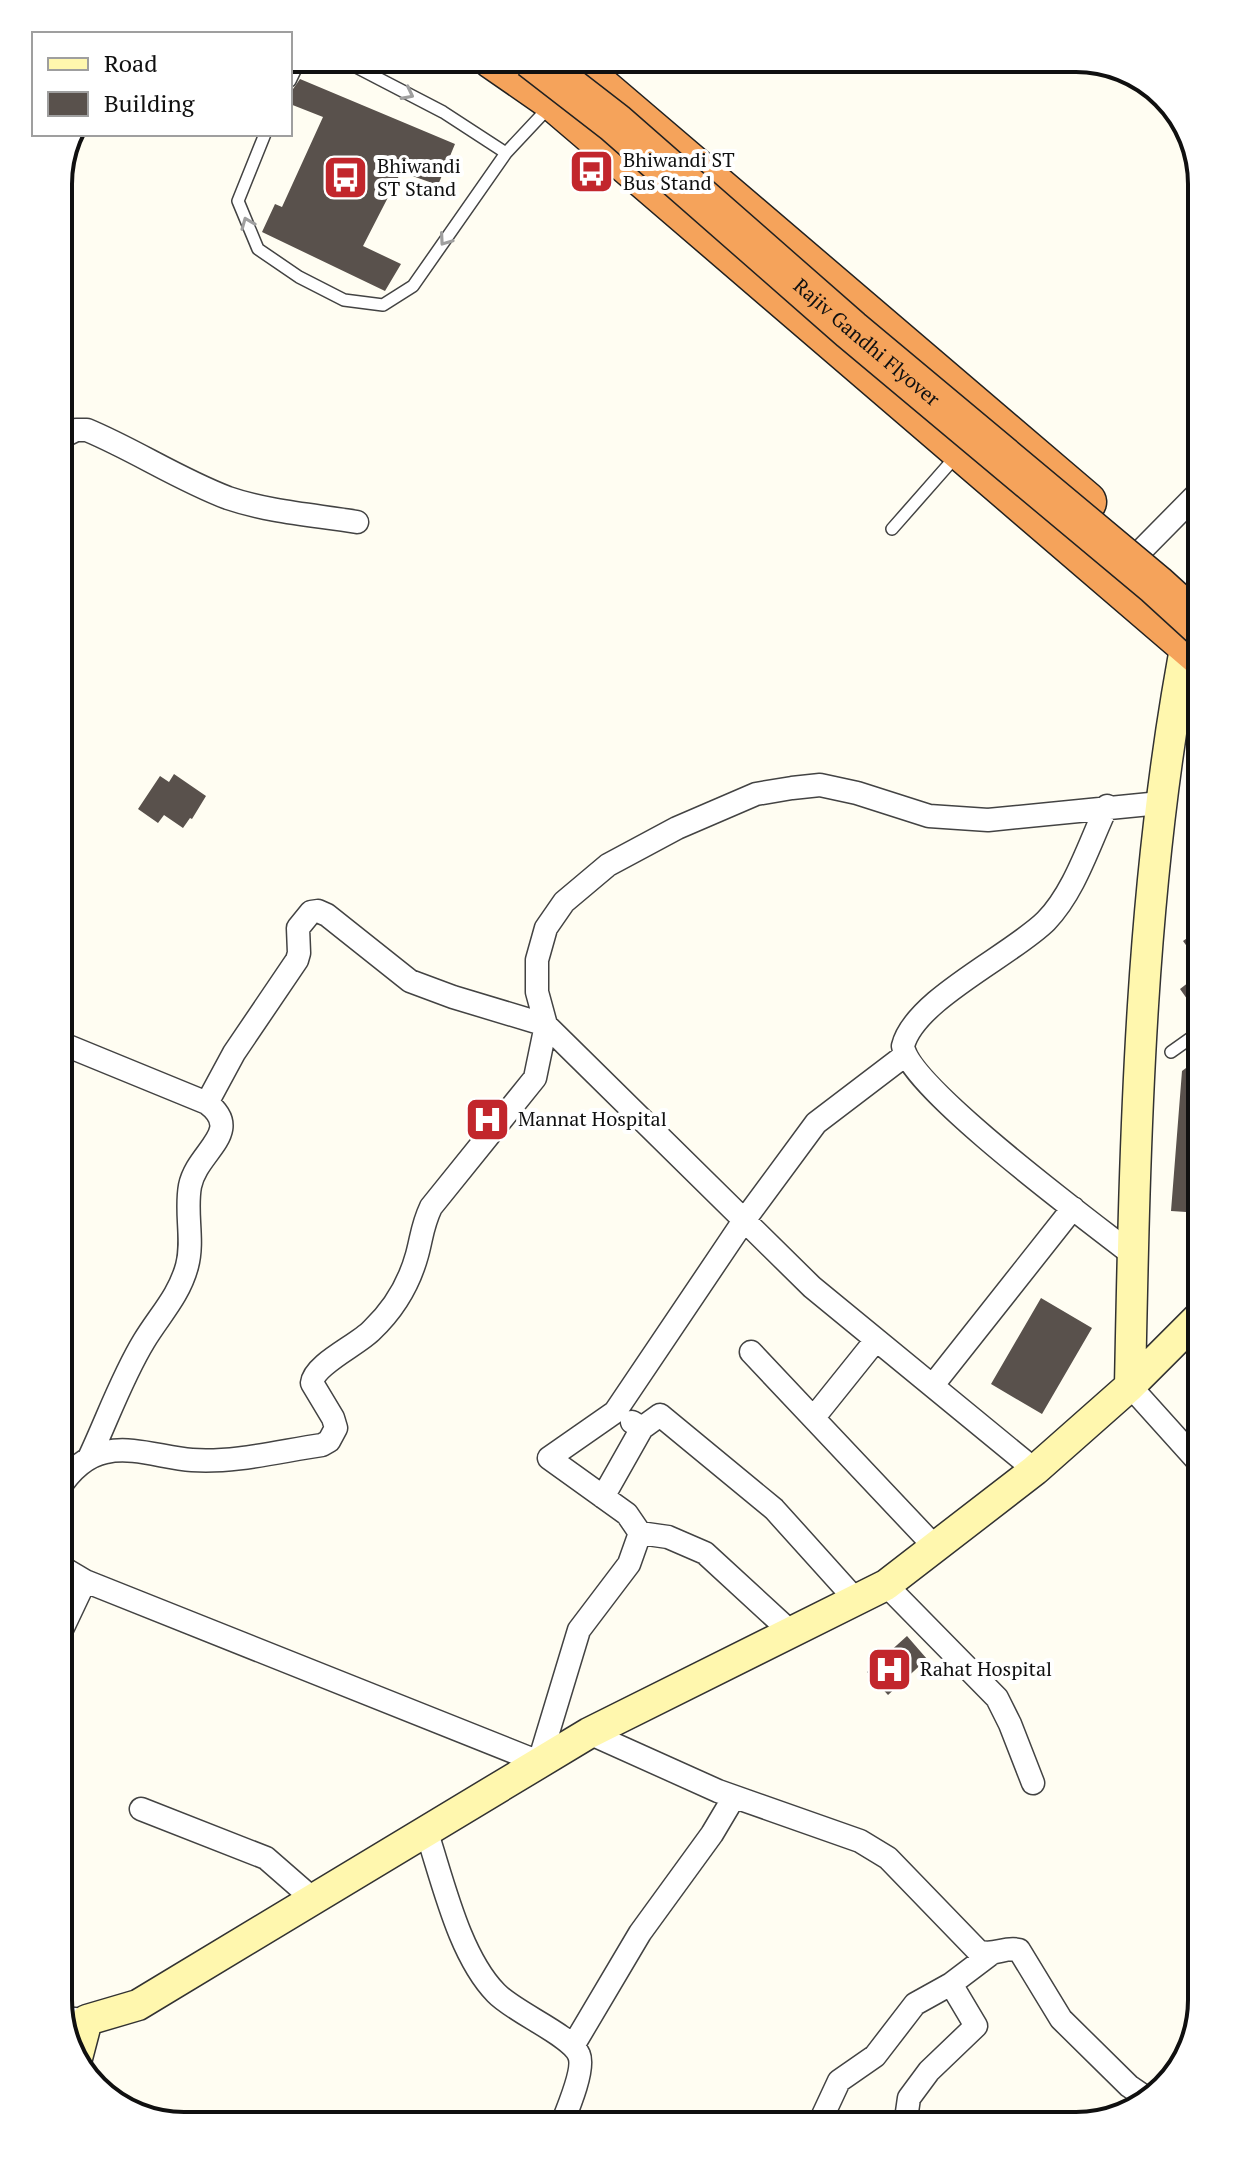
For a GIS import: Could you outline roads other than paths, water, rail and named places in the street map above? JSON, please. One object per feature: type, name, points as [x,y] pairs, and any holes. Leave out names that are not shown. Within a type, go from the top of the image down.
[{"type":"highway","points":[[516,72],[548,91],[1112,581],[1188,619]]},
{"type":"highway","points":[[589,72],[1142,550],[1188,611]]},
{"type":"highway","name":"Rajiv Gandhi Flyover","points":[[548,91],[615,123],[851,330],[1188,615]]},
{"type":"street","points":[[548,91],[569,72]]},
{"type":"street","points":[[72,432],[87,430],[177,477],[249,505],[357,522]]},
{"type":"street","points":[[1112,581],[1188,503]]},
{"type":"street","points":[[1188,671],[1160,803],[1144,994],[1130,1386],[1188,1450]]},
{"type":"street","points":[[72,1473],[89,1458],[105,1452],[216,1460],[322,1445],[329,1441],[336,1428],[312,1383],[313,1376],[361,1341],[394,1305],[408,1282],[418,1251],[418,1239],[431,1207],[535,1078],[546,1025],[537,992],[537,960],[546,928],[564,902],[608,865],[677,828],[756,794],[820,785],[857,793],[929,816],[965,820],[1160,803]]},
{"type":"street","points":[[1107,806],[1057,909],[1027,938],[960,982],[909,1031],[903,1046],[904,1056],[924,1082],[966,1121],[1133,1255]]},
{"type":"street","points":[[207,1103],[234,1053],[297,960],[298,928],[311,912],[318,911],[339,922],[410,981],[546,1025],[812,1287],[1035,1470]]},
{"type":"street","points":[[72,1048],[207,1103],[220,1113],[223,1121],[222,1131],[203,1158],[190,1187],[191,1242],[178,1289],[140,1348],[89,1458]]},
{"type":"street","points":[[792,1633],[705,1553],[668,1537],[640,1533],[627,1514],[549,1458],[615,1412],[743,1222],[816,1123],[904,1056]]},
{"type":"street","points":[[933,1385],[1073,1208]]},
{"type":"street","points":[[75,2019],[138,2005],[589,1733],[886,1585],[1035,1470],[1130,1386],[1188,1328]]},
{"type":"street","points":[[817,1422],[815,1416],[818,1409],[876,1340]]},
{"type":"street","points":[[751,1352],[935,1547]]},
{"type":"street","points":[[615,1412],[642,1428]]},
{"type":"street","points":[[603,1497],[642,1428],[660,1415],[774,1509],[856,1600]]},
{"type":"street","points":[[539,1762],[579,1630],[629,1564],[640,1533]]},
{"type":"street","points":[[72,1573],[539,1762]]},
{"type":"street","points":[[72,1608],[85,1581]]},
{"type":"street","points":[[886,1585],[997,1698],[1033,1783]]},
{"type":"street","points":[[589,1733],[734,1797],[831,1830],[870,1847],[888,1858],[978,1951],[992,1953]]},
{"type":"street","points":[[573,2046],[640,1933],[712,1834],[734,1797]]},
{"type":"street","points":[[141,1809],[266,1858],[313,1899]]},
{"type":"street","points":[[426,1830],[457,1922],[478,1971],[497,1994],[521,2014],[573,2046],[580,2057],[580,2069],[566,2112]]},
{"type":"street","points":[[825,2112],[839,2081],[875,2056],[915,2004],[951,1984],[992,1953],[1011,1948],[1019,1950],[1061,2019],[1139,2093]]},
{"type":"street","points":[[907,2112],[909,2098],[929,2071],[976,2026],[951,1984]]},
{"type":"lane","points":[[366,72],[443,112],[506,153]]},
{"type":"lane","points":[[264,136],[238,201],[258,249],[299,277],[344,300],[383,305],[413,286],[548,91]]},
{"type":"lane","points":[[892,529],[961,451]]},
{"type":"lane","points":[[1171,1052],[1188,1040]]},
{"type":"place","name":"Bhiwandi ST Bus Stand","points":[[592,172]]},
{"type":"place","name":"Bhiwandi ST Stand","points":[[346,178]]},
{"type":"place","name":"Mannat Hospital","points":[[487,1119]]},
{"type":"place","name":"Rahat Hospital","points":[[889,1669]]}]
